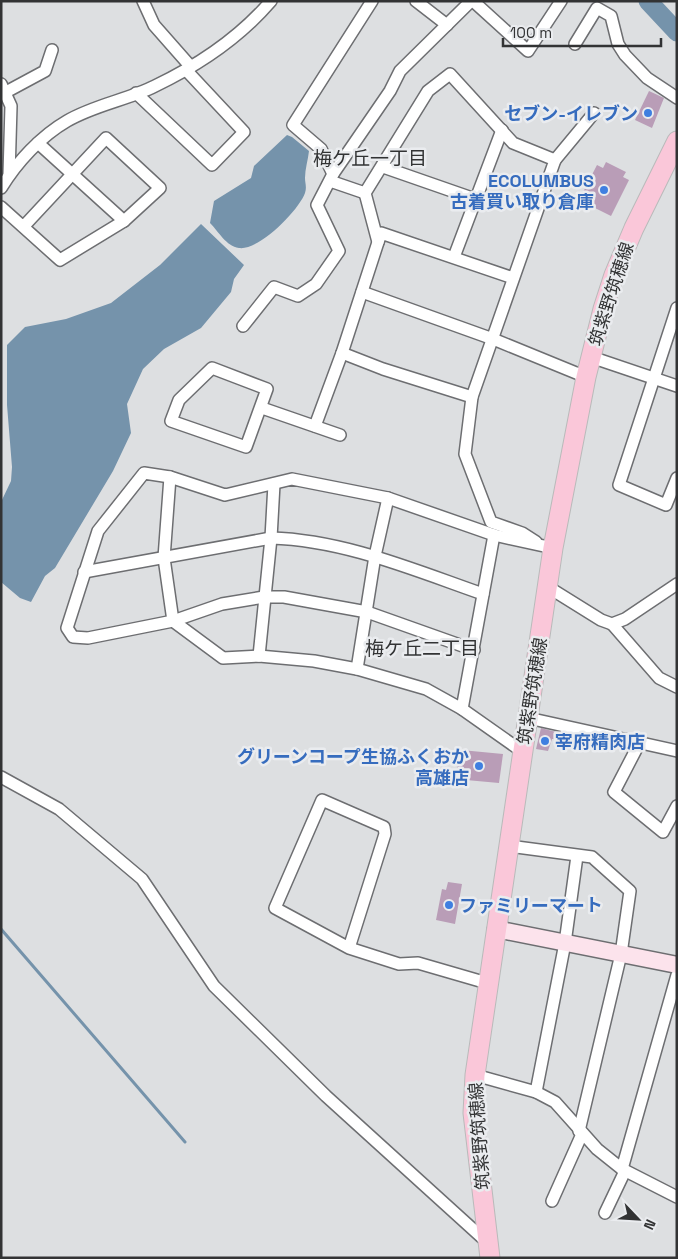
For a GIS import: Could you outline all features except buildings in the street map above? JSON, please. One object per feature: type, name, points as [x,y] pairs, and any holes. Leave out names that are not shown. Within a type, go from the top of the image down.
[{"type":"main road","name":"筑紫野筑穂線","points":[[489,1251],[473,1113],[475,1075],[487,983],[548,587],[548,548],[590,357],[614,275],[634,228],[677,141]]},
{"type":"street","points":[[136,94],[212,166],[244,132],[188,68],[154,25],[144,1]]},
{"type":"street","points":[[1,188],[9,175],[38,143],[68,121],[136,94],[188,68],[235,37],[254,21],[271,1]]},
{"type":"street","points":[[365,193],[332,178],[321,148],[293,125],[372,1]]},
{"type":"street","points":[[244,326],[274,287],[298,296],[316,284],[339,251],[318,205],[332,178],[390,92],[400,71],[472,1],[528,51],[562,1]]},
{"type":"street","points":[[424,4],[447,25]]},
{"type":"street","points":[[575,44],[597,8],[610,16],[618,44],[637,69],[677,98]]},
{"type":"street","points":[[9,175],[11,106],[4,88],[45,71],[52,50]]},
{"type":"street","points":[[378,242],[365,193],[383,167],[428,91],[450,74],[513,142],[555,160]]},
{"type":"street","points":[[548,548],[522,533],[491,522],[465,454],[472,396],[555,160],[594,113]]},
{"type":"street","points":[[454,257],[502,130]]},
{"type":"street","points":[[1,207],[60,260],[124,221],[160,188],[106,138],[24,226]]},
{"type":"street","points":[[38,143],[124,221]]},
{"type":"street","points":[[383,167],[475,199]]},
{"type":"street","points":[[315,426],[342,353],[381,233],[513,278]]},
{"type":"street","points":[[362,292],[493,339],[586,377]]},
{"type":"street","points":[[677,308],[619,485],[666,505],[677,478]]},
{"type":"street","points":[[342,353],[383,369],[472,396]]},
{"type":"street","points":[[590,357],[677,386]]},
{"type":"street","points":[[212,368],[268,389],[262,408],[246,447],[171,421],[179,400],[212,368]]},
{"type":"street","points":[[262,408],[340,435]]},
{"type":"street","points":[[474,650],[367,612],[284,597],[264,597],[222,604],[173,620],[88,638],[73,637],[69,634],[67,628],[98,531],[144,473],[170,477],[225,495],[292,479],[388,498],[494,535],[548,548]]},
{"type":"street","points":[[170,477],[164,558],[173,620],[223,658],[259,656],[314,661],[357,669],[426,690],[462,709],[523,752]]},
{"type":"street","points":[[259,656],[271,538],[274,484]]},
{"type":"street","points":[[357,669],[375,556],[388,498]]},
{"type":"street","points":[[462,709],[494,535]]},
{"type":"street","points":[[84,572],[271,538],[313,542],[375,556],[483,594]]},
{"type":"street","points":[[612,624],[624,619],[677,584]]},
{"type":"street","points":[[548,587],[601,620],[612,624],[659,678],[677,687]]},
{"type":"street","points":[[528,718],[677,750]]},
{"type":"street","points":[[640,742],[614,792],[662,832],[677,806]]},
{"type":"street","points":[[1,777],[59,809],[142,879],[214,986],[489,1251]]},
{"type":"street","points":[[349,948],[385,834],[384,827],[322,800],[275,908],[349,948],[399,964],[418,963],[487,983]]},
{"type":"street","points":[[509,846],[592,857],[630,890],[621,954],[581,1132],[552,1201]]},
{"type":"street","points":[[536,1092],[565,943],[576,856]]},
{"type":"street","points":[[496,929],[677,965]]},
{"type":"street","points":[[605,1213],[624,1170],[677,975]]},
{"type":"street","points":[[475,1075],[536,1092],[560,1105],[597,1149],[624,1170],[677,1197]]},
{"type":"water","points":[[287,135],[309,151],[305,175],[305,193],[287,219],[267,236],[247,247],[234,247],[226,242],[210,223],[214,201],[251,178],[254,166]]},
{"type":"water","points":[[201,224],[244,265],[234,279],[231,292],[201,328],[164,349],[143,369],[127,404],[131,433],[113,471],[55,568],[45,576],[31,602],[20,598],[1,582],[1,502],[11,481],[12,467],[7,405],[7,345],[25,327],[66,319],[111,303],[160,265]]},
{"type":"waterway","points":[[648,1],[677,32]]},
{"type":"waterway","points":[[1,929],[185,1142]]},
{"type":"place","name":"セブン-イレブン","points":[[648,113]]},
{"type":"place","name":"ECOLUMBUS 古着買い取り倉庫","points":[[604,190]]},
{"type":"place","name":"宰府精肉店","points":[[545,741]]},
{"type":"place","name":"グリーンコープ生協ふくおか 高雄店","points":[[479,766]]},
{"type":"place","name":"ファミリーマート","points":[[449,905]]},
{"type":"district","name":"梅ケ丘一丁目","points":[[370,158]]},
{"type":"district","name":"梅ケ丘二丁目","points":[[422,648]]}]
